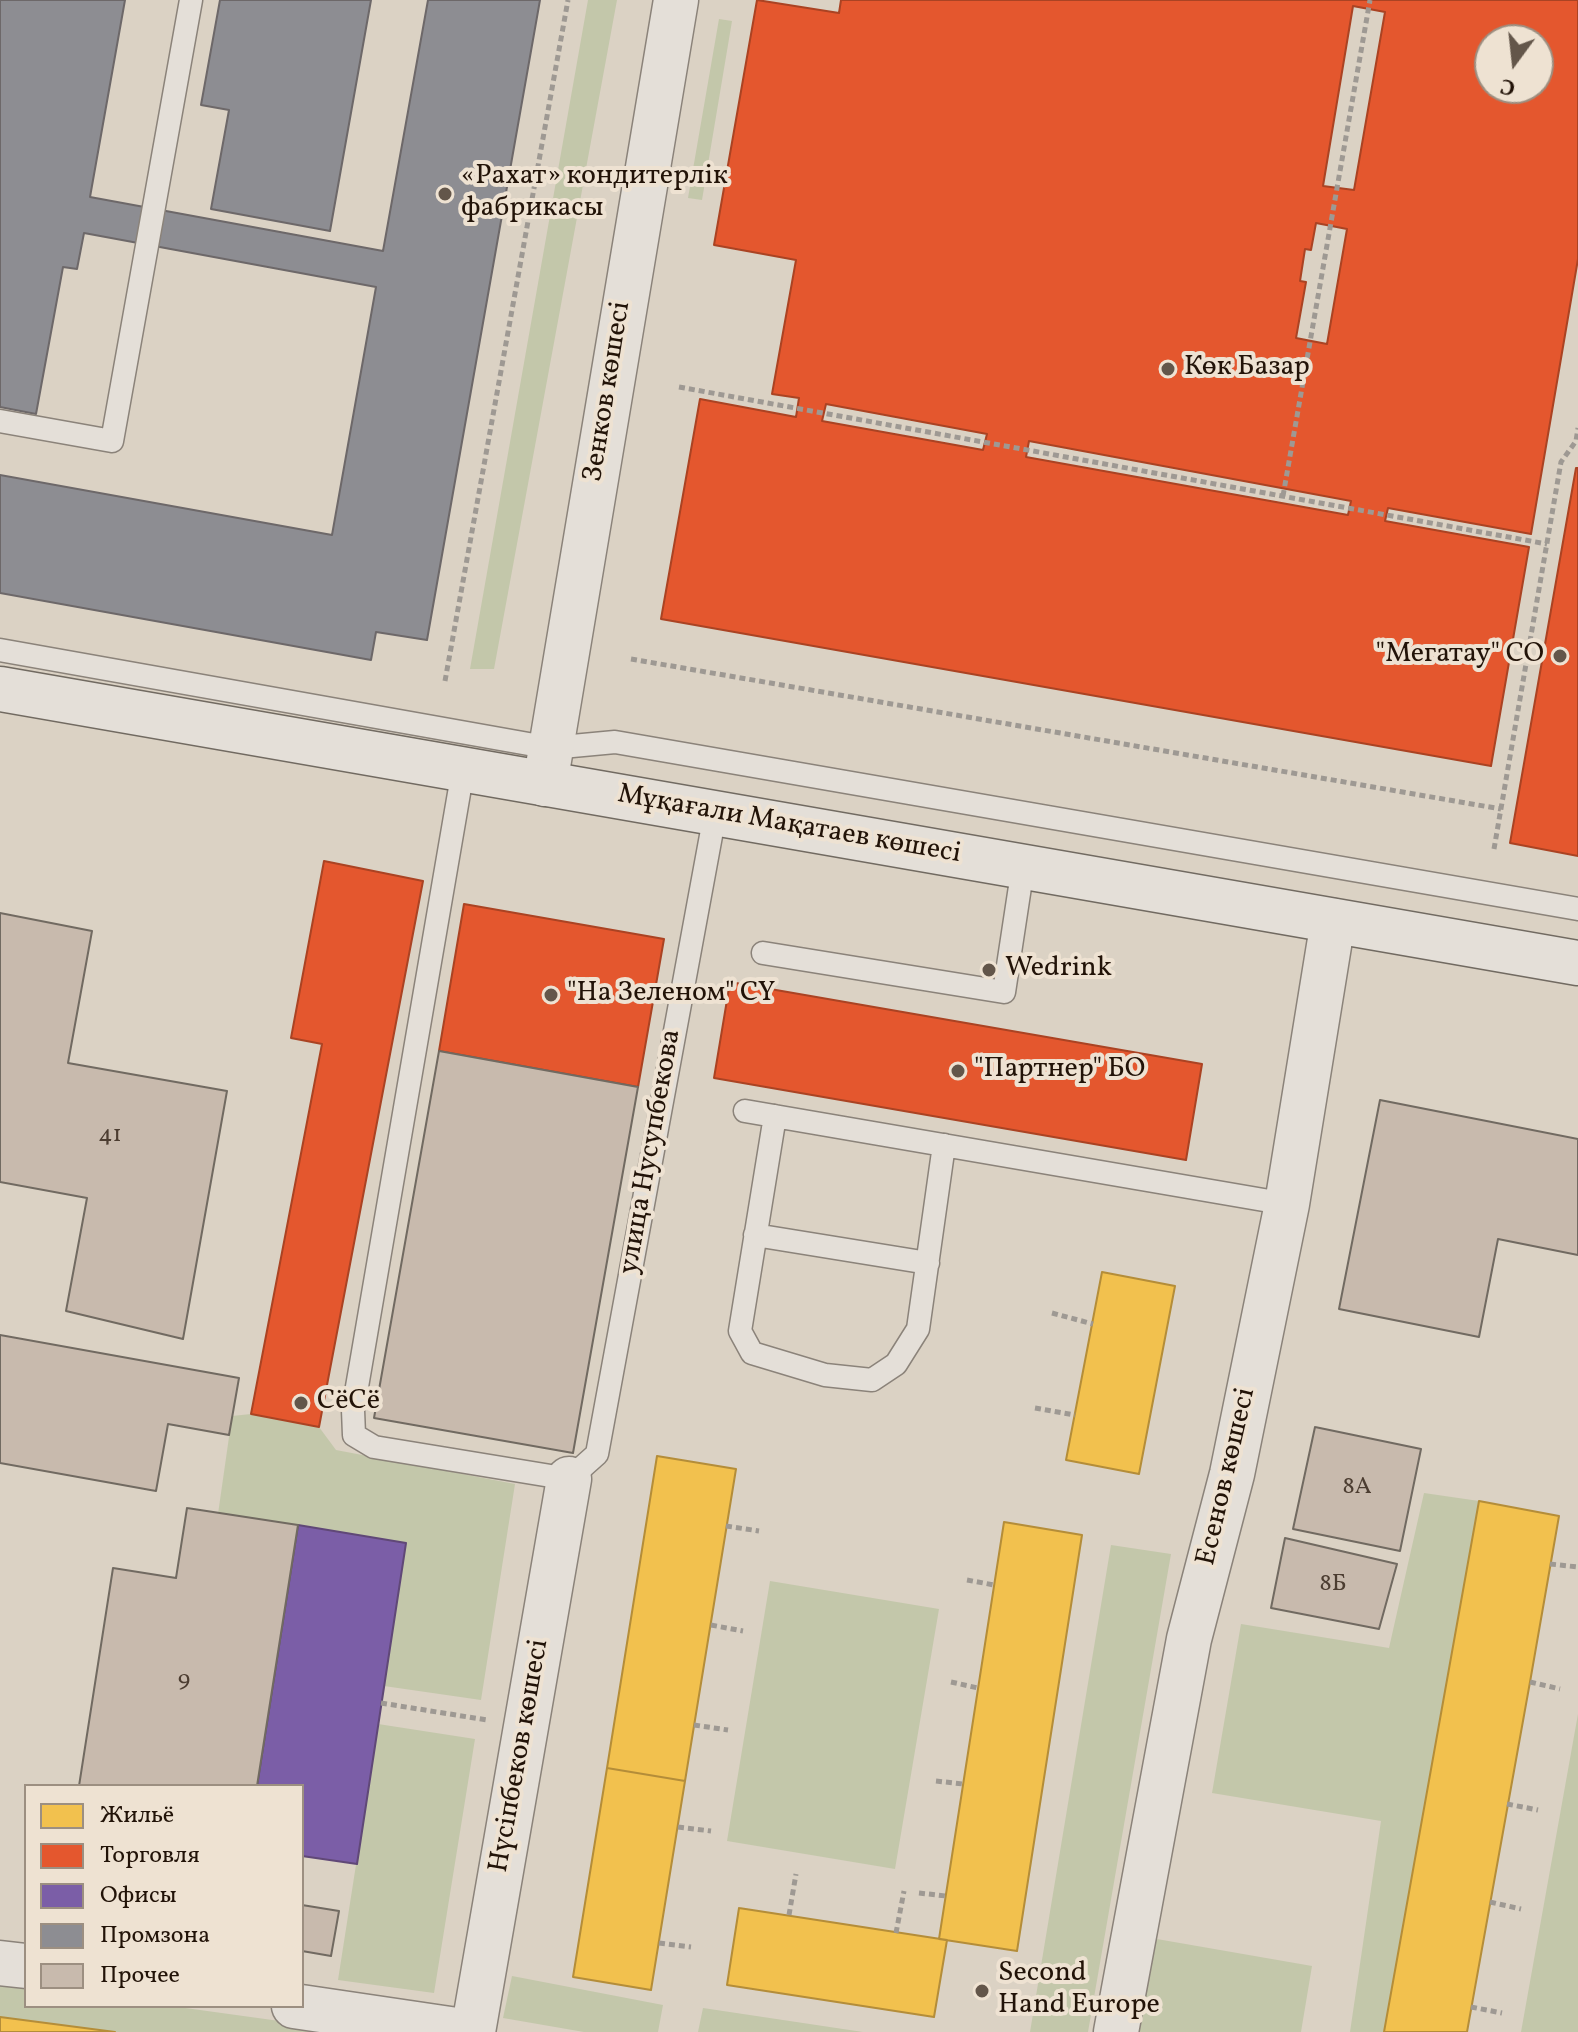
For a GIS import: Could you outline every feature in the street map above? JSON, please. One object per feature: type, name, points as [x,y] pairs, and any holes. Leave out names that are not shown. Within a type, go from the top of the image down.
[{"type":"street","name":"Зенков көшесі","points":[[548,766],[676,0]]},
{"type":"street","name":"Мұқағали Мақатаев көшесі","points":[[0,689],[463,770],[548,766],[715,814],[1578,963]]},
{"type":"street","name":"Есенов көшесі","points":[[1116,2032],[1189,1639],[1232,1474],[1287,1204],[1333,921]]},
{"type":"street","name":"Нүсіпбеков көшесі","points":[[471,2032],[569,1479]]},
{"type":"street","points":[[0,1963],[24,1966]]},
{"type":"street","points":[[304,2007],[471,2032]]},
{"type":"lane","points":[[0,421],[112,441],[191,0]]},
{"type":"lane","points":[[0,650],[548,766],[615,742],[1578,909]]},
{"type":"lane","points":[[463,770],[353,1410],[354,1435],[374,1447],[569,1479]]},
{"type":"lane","name":"улица Нусупбекова","points":[[569,1479],[597,1454],[715,814]]},
{"type":"lane","points":[[763,953],[1004,992],[1023,867]]},
{"type":"lane","points":[[745,1111],[1287,1204]]},
{"type":"lane","points":[[775,1116],[740,1331],[752,1353],[825,1375],[872,1380],[896,1364],[918,1329],[944,1145]]},
{"type":"lane","points":[[755,1235],[928,1263]]},
{"type":"path","points":[[445,681],[568,0]]},
{"type":"path","points":[[1283,496],[1370,0]]},
{"type":"path","points":[[679,387],[1547,544]]},
{"type":"path","points":[[1494,849],[1561,462],[1576,441],[1578,428]]},
{"type":"path","points":[[631,659],[1501,809]]},
{"type":"path","points":[[1052,1313],[1093,1324]]},
{"type":"path","points":[[1035,1408],[1075,1415]]},
{"type":"path","points":[[726,1526],[759,1531]]},
{"type":"path","points":[[1550,1564],[1578,1567]]},
{"type":"path","points":[[967,1580],[994,1585]]},
{"type":"path","points":[[711,1625],[743,1631]]},
{"type":"path","points":[[951,1682],[978,1688]]},
{"type":"path","points":[[1530,1682],[1560,1689]]},
{"type":"path","points":[[381,1703],[527,1726]]},
{"type":"path","points":[[694,1725],[728,1730]]},
{"type":"path","points":[[936,1781],[963,1784]]},
{"type":"path","points":[[1507,1804],[1538,1810]]},
{"type":"path","points":[[678,1827],[711,1831]]},
{"type":"path","points":[[789,1915],[796,1874]]},
{"type":"path","points":[[896,1933],[904,1891]]},
{"type":"path","points":[[919,1893],[946,1896]]},
{"type":"path","points":[[1490,1902],[1521,1909]]},
{"type":"path","points":[[659,1943],[691,1947]]},
{"type":"path","points":[[1471,2007],[1502,2013]]},
{"type":"green space","points":[[588,0],[617,0],[494,669],[470,669]]},
{"type":"green space","points":[[719,19],[732,21],[702,200],[688,198]]},
{"type":"green space","points":[[251,1414],[319,1427],[336,1450],[515,1484],[481,1700],[384,1686],[406,1543],[218,1514],[232,1416]]},
{"type":"green space","points":[[1424,1493],[1479,1501],[1384,2032],[1350,2032],[1381,1821],[1212,1793],[1241,1624],[1389,1648]]},
{"type":"green space","points":[[1111,1545],[1171,1554],[1088,2032],[1030,2032]]},
{"type":"green space","points":[[770,1581],[939,1609],[895,1869],[727,1841]]},
{"type":"green space","points":[[1578,1714],[1578,2032],[1521,2032]]},
{"type":"green space","points":[[378,1724],[475,1739],[434,1993],[338,1980]]},
{"type":"green space","points":[[1151,1938],[1312,1966],[1301,2032],[1136,2032]]},
{"type":"green space","points":[[512,1976],[663,2005],[658,2032],[584,2032],[503,2018]]},
{"type":"green space","points":[[0,1982],[24,1986],[24,2008],[185,2008],[359,2032],[115,2032],[0,2017]]},
{"type":"green space","points":[[703,2008],[863,2032],[698,2032]]},
{"type":"building: Жильё","points":[[1102,1272],[1175,1286],[1139,1474],[1066,1460]]},
{"type":"building: Жильё","points":[[657,1456],[736,1469],[685,1781],[607,1768]]},
{"type":"building: Жильё","points":[[1479,1501],[1559,1516],[1530,1682],[1467,2032],[1384,2032]]},
{"type":"building: Жильё","points":[[1004,1522],[1082,1535],[1017,1951],[939,1939]]},
{"type":"building: Жильё","points":[[607,1768],[685,1781],[651,1990],[573,1977]]},
{"type":"building: Жильё","points":[[739,1908],[947,1940],[934,2017],[727,1985]]},
{"type":"building: Жильё","points":[[0,2017],[115,2032],[0,2032]]},
{"type":"building: Торговля","name":"Көк Базар","points":[[757,0],[839,13],[841,0],[1578,0],[1578,259],[1531,534],[1388,508],[1385,521],[1529,547],[1491,766],[661,619],[700,399],[796,417],[799,398],[772,394],[796,260],[714,245]],"holes":[[[1353,6],[1385,12],[1354,190],[1323,186]],[[1316,223],[1347,229],[1327,344],[1296,338],[1306,282],[1300,281],[1305,249],[1311,250]],[[826,404],[987,434],[983,450],[822,421]],[[1029,441],[1351,501],[1348,515],[1026,457]]]},
{"type":"building: Торговля","name":"\"Мегатау\" СО","points":[[1578,468],[1578,856],[1510,843]]},
{"type":"building: Торговля","points":[[324,861],[423,881],[319,1427],[251,1414],[322,1044],[291,1038]]},
{"type":"building: Торговля","name":"\"На Зеленом\" СҮ","points":[[464,904],[664,939],[638,1087],[439,1051]]},
{"type":"building: Торговля","name":"\"Партнер\" БО","points":[[730,982],[1202,1064],[1186,1160],[714,1078]]},
{"type":"building: Офисы","points":[[298,1525],[406,1543],[357,1864],[304,1856],[304,1784],[257,1784]]},
{"type":"building: Промзона","points":[[0,0],[125,0],[90,197],[383,251],[428,0],[540,0],[427,640],[376,632],[371,660],[0,593],[0,475],[332,535],[376,287],[84,233],[77,269],[63,267],[36,414],[0,407]]},
{"type":"building: Промзона","points":[[220,0],[371,0],[330,231],[211,209],[229,110],[201,105]]},
{"type":"building: Прочее","points":[[0,913],[92,931],[68,1063],[227,1091],[183,1339],[66,1311],[87,1198],[0,1182]]},
{"type":"building: Прочее","points":[[439,1051],[638,1087],[573,1453],[374,1418]]},
{"type":"building: Прочее","points":[[1380,1100],[1578,1139],[1578,1255],[1498,1239],[1479,1337],[1339,1309]]},
{"type":"building: Прочее","points":[[0,1335],[239,1378],[229,1435],[168,1424],[156,1491],[0,1463]]},
{"type":"building: Прочее","points":[[1315,1427],[1421,1449],[1400,1551],[1293,1529]]},
{"type":"building: Прочее","points":[[187,1508],[298,1525],[257,1784],[79,1784],[113,1568],[176,1578]]},
{"type":"building: Прочее","points":[[1285,1538],[1397,1564],[1379,1629],[1271,1608]]},
{"type":"building: Прочее","points":[[304,1905],[339,1911],[331,1956],[304,1951]]},
{"type":"place","name":"«Рахат» кондитерлік фабрикасы","points":[[445,194]]},
{"type":"place","name":"Көк Базар","points":[[1168,369]]},
{"type":"place","name":"\"Мегатау\" СО","points":[[1560,656]]},
{"type":"place","name":"Wedrink","points":[[989,970]]},
{"type":"place","name":"\"На Зеленом\" СҮ","points":[[551,995]]},
{"type":"place","name":"\"Партнер\" БО","points":[[958,1071]]},
{"type":"place","name":"СёСё","points":[[301,1403]]},
{"type":"place","name":"Second Hand Europe","points":[[982,1991]]}]
